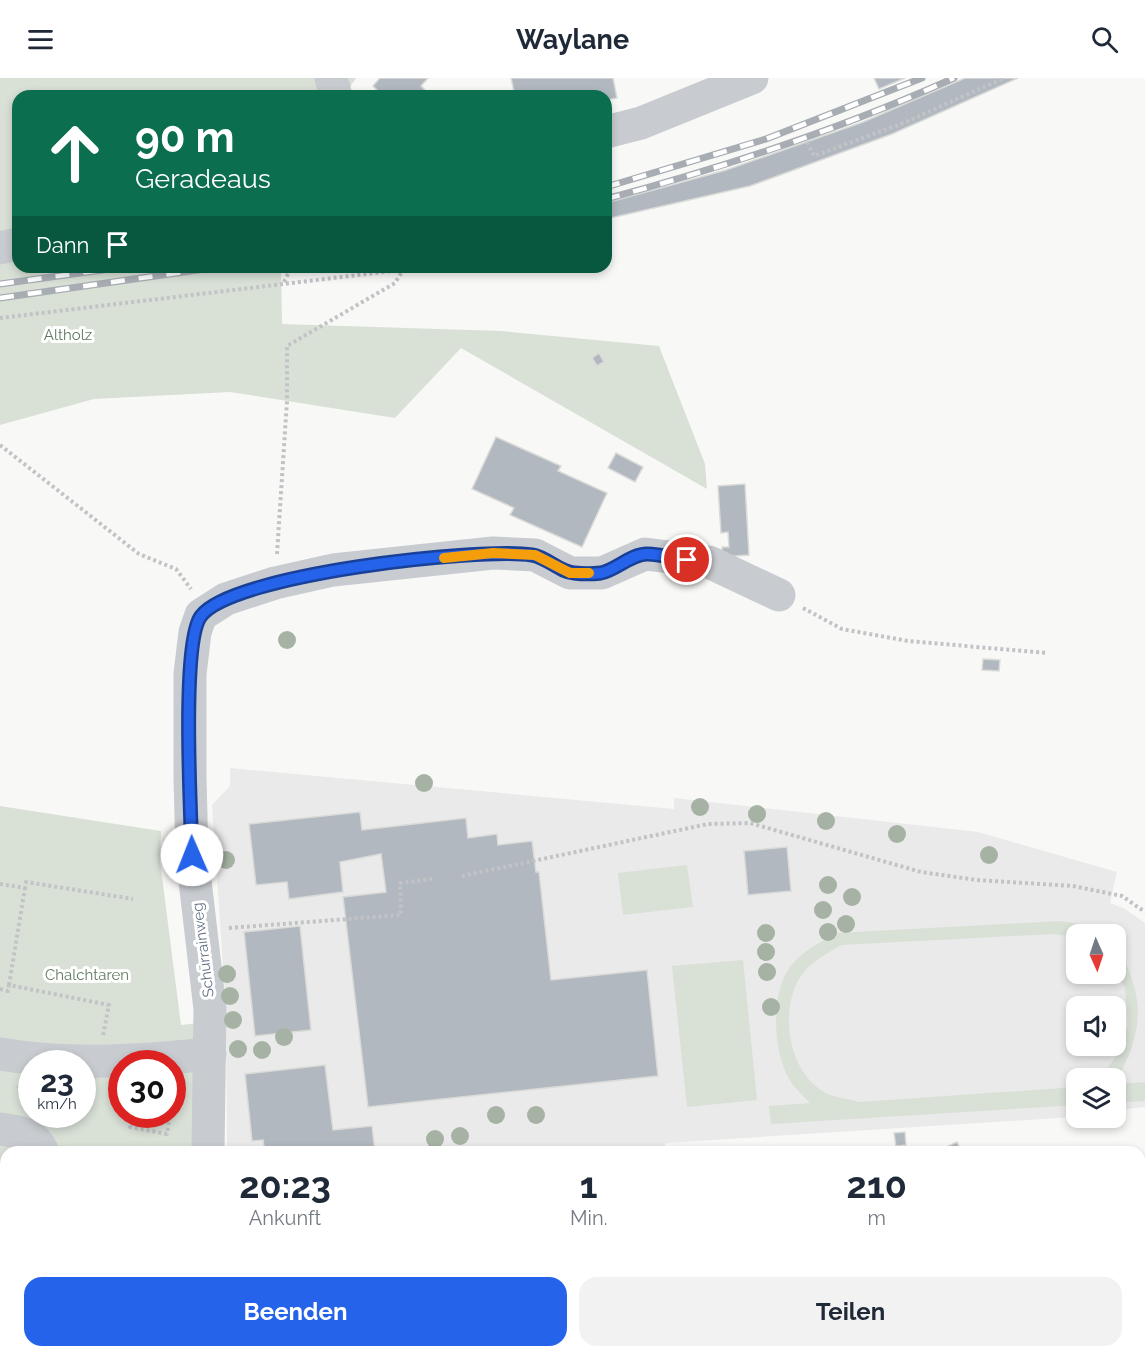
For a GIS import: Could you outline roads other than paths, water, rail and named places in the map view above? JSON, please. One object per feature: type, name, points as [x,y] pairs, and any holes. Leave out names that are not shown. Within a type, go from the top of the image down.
[{"type":"street","points":[[612,130],[641,123],[752,78]]},
{"type":"street","name":"Schürrainweg","points":[[208,1146],[210,1009],[192,855],[190,778],[190,674],[195,632],[201,615],[226,599],[275,583],[333,570],[493,553],[535,555],[570,573],[602,573],[645,554],[709,562],[779,595]]},
{"type":"street","points":[[5,1069],[40,1061],[99,1063],[210,1054]]},
{"type":"street","points":[[0,1129],[27,1134],[36,1139],[40,1146]]},
{"type":"railway","points":[[612,185],[766,139],[922,78]]},
{"type":"railway","points":[[612,197],[782,146],[869,114],[954,78]]},
{"type":"railway","points":[[0,284],[80,273]]},
{"type":"railway","points":[[0,298],[177,273]]},
{"type":"park label","name":"Altholz","points":[[68,335]]},
{"type":"park label","name":"Chalchtaren","points":[[87,975]]}]
